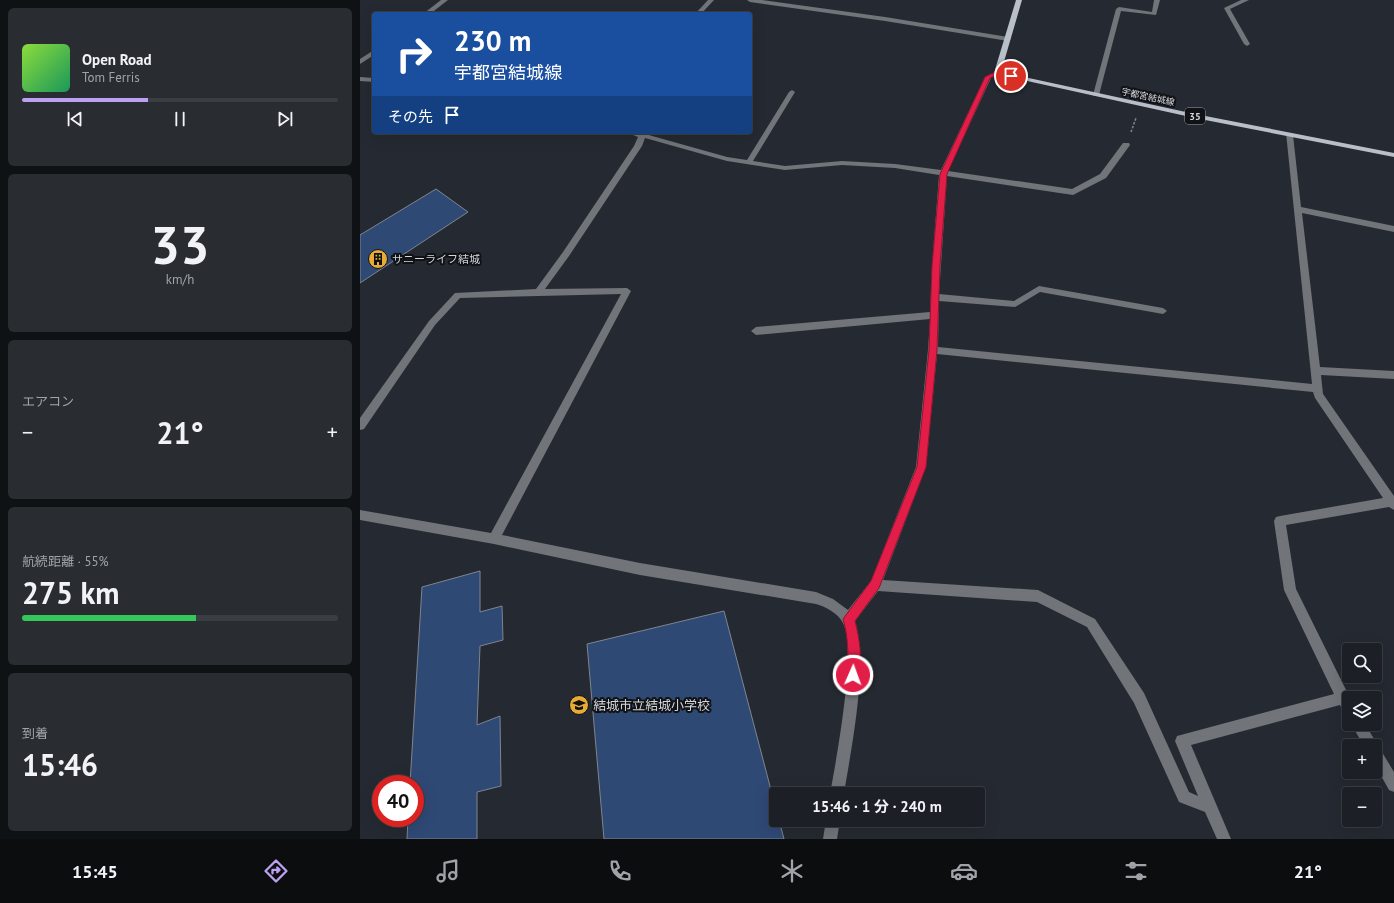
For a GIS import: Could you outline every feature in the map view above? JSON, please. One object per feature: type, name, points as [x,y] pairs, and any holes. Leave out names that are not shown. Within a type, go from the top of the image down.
[{"type":"main road","points":[[997,73],[1019,0]]},
{"type":"main road","name":"宇都宮結城線","points":[[997,73],[1289,135],[1394,155]]},
{"type":"street","points":[[429,12],[445,0]]},
{"type":"street","points":[[700,12],[711,0]]},
{"type":"street","points":[[750,0],[885,19],[1008,39]]},
{"type":"street","points":[[1096,95],[1119,9],[1154,14],[1157,0]]},
{"type":"street","points":[[1246,0],[1227,8],[1247,44]]},
{"type":"street","points":[[360,62],[372,53]]},
{"type":"street","points":[[849,619],[875,585],[921,467],[933,350],[943,174],[988,77],[997,73]]},
{"type":"street","points":[[360,79],[372,80]]},
{"type":"street","points":[[750,162],[792,92]]},
{"type":"street","points":[[636,134],[727,159],[785,168],[842,163],[895,166],[1073,192],[1103,176],[1126,146]]},
{"type":"street","points":[[1289,135],[1318,395],[1393,503],[1280,521],[1290,590],[1342,695]]},
{"type":"street","points":[[538,292],[566,254],[638,146],[642,136]]},
{"type":"street","points":[[1297,209],[1394,229]]},
{"type":"street","points":[[935,297],[1015,304],[1039,289],[1163,310]]},
{"type":"street","points":[[360,426],[432,323],[458,295],[627,291],[494,539]]},
{"type":"street","points":[[756,331],[934,315]]},
{"type":"street","points":[[933,350],[1318,389]]},
{"type":"street","points":[[1316,371],[1394,375]]},
{"type":"street","points":[[360,515],[494,539],[640,569],[816,598],[831,603],[849,619],[852,631],[854,660],[849,718],[838,787]]},
{"type":"street","points":[[875,585],[1038,596],[1091,623],[1139,698],[1184,797],[1210,807]]},
{"type":"street","points":[[1224,839],[1182,741],[1342,704]]},
{"type":"street","points":[[1382,764],[1394,785]]},
{"type":"street","points":[[830,839],[832,827]]},
{"type":"path","points":[[1126,146],[1140,104]]},
{"type":"building","name":"サニーライフ結城","points":[[436,189],[468,212],[360,283],[360,235]]},
{"type":"building","points":[[480,571],[480,612],[502,606],[503,640],[480,646],[477,725],[500,716],[501,786],[477,792],[477,839],[407,839],[408,827],[424,827],[424,775],[411,775],[422,587]]},
{"type":"building","points":[[724,611],[770,787],[769,787],[769,827],[781,827],[784,839],[604,839],[587,644]]},
{"type":"place","name":"サニーライフ結城","points":[[378,259]]},
{"type":"place","name":"結城市立結城小学校","points":[[579,705]]},
{"type":"route","points":[[853,675],[854,660],[852,631],[849,619],[875,585],[921,467],[933,350],[936,266],[943,174],[988,77],[997,73],[1011,76]]}]
